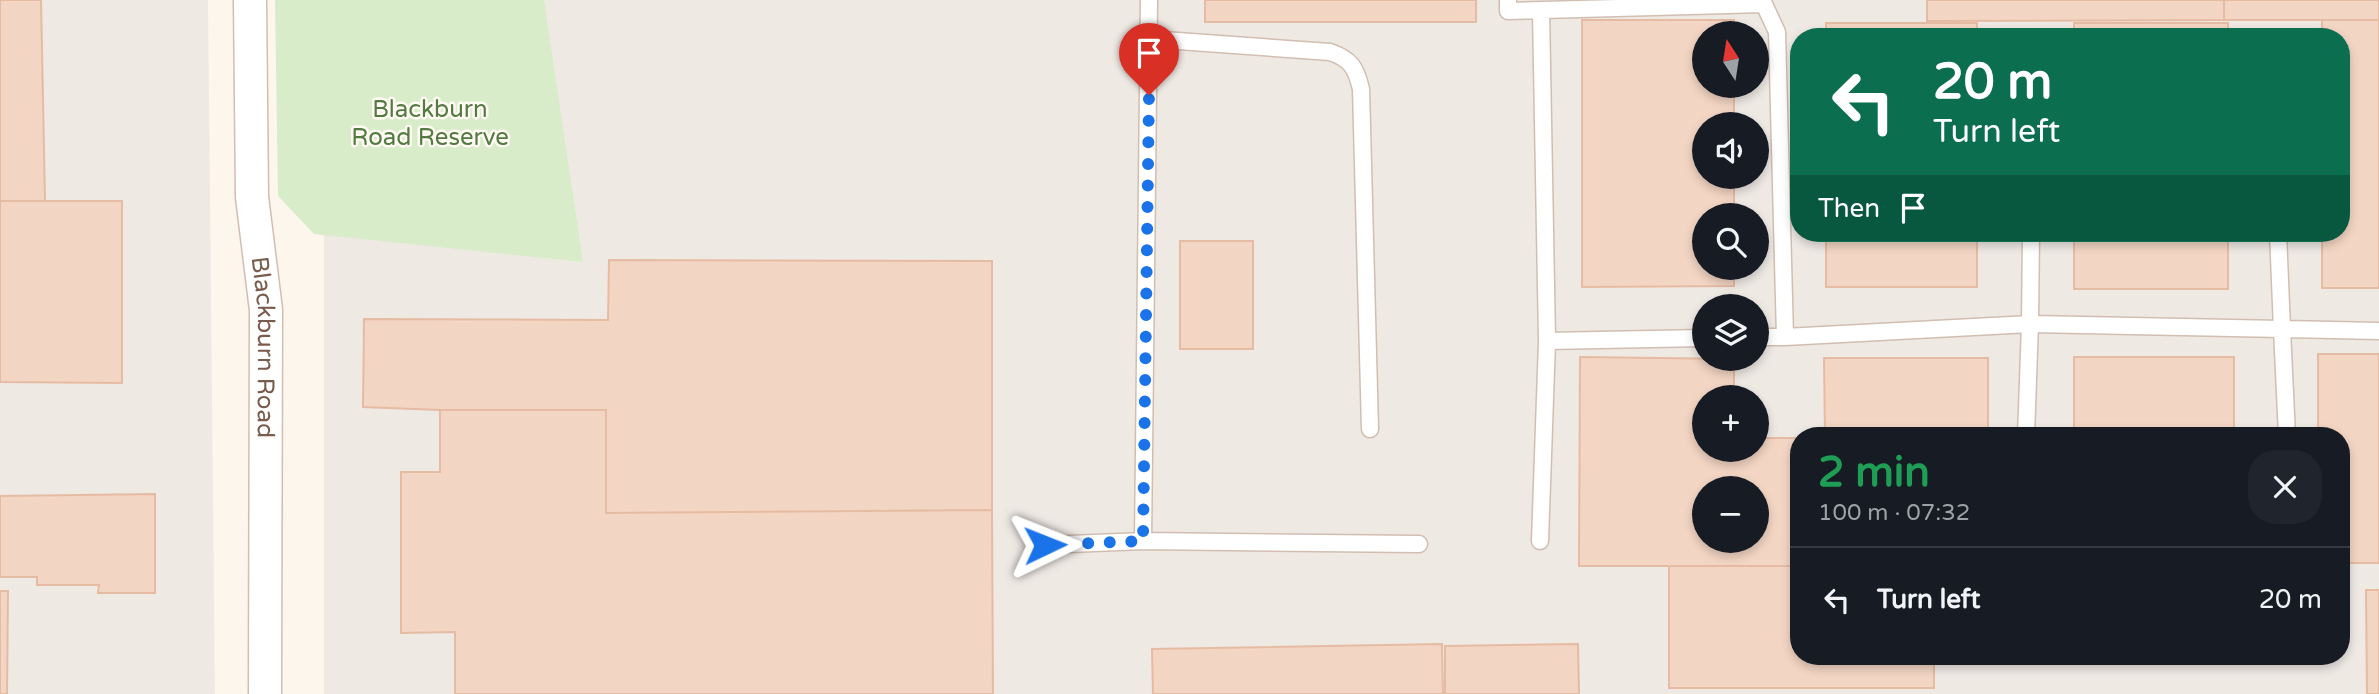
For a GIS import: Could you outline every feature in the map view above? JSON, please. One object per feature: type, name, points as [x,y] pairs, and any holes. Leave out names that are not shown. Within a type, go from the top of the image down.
[{"type":"street","name":"Blackburn Road","points":[[250,0],[252,197],[266,310],[265,694]]},
{"type":"lane","points":[[1143,541],[1149,0]]},
{"type":"lane","points":[[1508,0],[1508,11],[1763,2],[1777,32],[1785,337]]},
{"type":"lane","points":[[1540,541],[1547,341],[1541,10]]},
{"type":"lane","points":[[1150,39],[1329,52],[1346,57],[1357,71],[1361,89],[1370,429]]},
{"type":"lane","points":[[2026,427],[2031,242]]},
{"type":"lane","points":[[2278,242],[2287,427]]},
{"type":"lane","points":[[1769,337],[2030,324],[2379,331]]},
{"type":"lane","points":[[1547,341],[1692,338]]},
{"type":"lane","points":[[1045,545],[1143,541],[1419,544]]},
{"type":"shaded area","points":[[0,0],[208,0],[215,694],[0,694]]},
{"type":"shaded area","points":[[324,0],[2379,0],[2379,694],[324,694]]},
{"type":"green space","name":"Blackburn Road Reserve","points":[[275,0],[544,0],[583,262],[314,234],[278,196]]},
{"type":"building","points":[[0,0],[41,0],[45,201],[0,201]]},
{"type":"building","points":[[1205,0],[1476,0],[1476,22],[1205,22]]},
{"type":"building","points":[[1927,0],[2224,0],[2224,20],[1927,21]]},
{"type":"building","points":[[2224,0],[2379,0],[2379,20],[2224,20]]},
{"type":"building","points":[[1582,20],[1734,20],[1692,21],[1692,98],[1734,98],[1734,112],[1692,112],[1692,189],[1734,189],[1734,203],[1692,203],[1692,280],[1734,280],[1734,286],[1582,287]]},
{"type":"building","points":[[2322,20],[2379,20],[2379,288],[2322,288],[2322,242],[2350,242],[2350,28],[2322,28]]},
{"type":"building","points":[[1826,23],[1977,23],[1977,28],[1826,28]]},
{"type":"building","points":[[2074,23],[2228,23],[2228,28],[2074,28]]},
{"type":"building","points":[[0,201],[122,201],[122,383],[0,382]]},
{"type":"building","points":[[1180,241],[1253,241],[1253,349],[1180,349]]},
{"type":"building","points":[[1826,242],[1977,242],[1977,287],[1826,287]]},
{"type":"building","points":[[2074,242],[2228,242],[2228,289],[2074,289]]},
{"type":"building","points":[[609,260],[992,261],[992,510],[606,513],[606,410],[363,407],[364,319],[608,320]]},
{"type":"building","points":[[2318,354],[2379,354],[2379,563],[2350,563],[2350,427],[2318,427]]},
{"type":"building","points":[[1580,357],[1692,358],[1692,371],[1734,371],[1734,385],[1692,385],[1692,462],[1769,462],[1769,438],[1790,438],[1790,566],[1579,566]]},
{"type":"building","points":[[2074,357],[2234,357],[2234,427],[2074,427]]},
{"type":"building","points":[[1824,358],[1988,358],[1988,427],[1825,427]]},
{"type":"building","points":[[440,410],[606,410],[606,513],[992,510],[993,694],[455,694],[455,632],[401,633],[401,472],[440,472]]},
{"type":"building","points":[[155,494],[155,593],[98,593],[99,585],[37,585],[37,577],[0,577],[0,496]]},
{"type":"building","points":[[1669,566],[1790,566],[1790,665],[1934,665],[1934,688],[1669,688]]},
{"type":"building","points":[[2366,590],[2379,590],[2379,694],[2367,694]]},
{"type":"building","points":[[0,591],[8,591],[7,694],[0,694]]},
{"type":"building","points":[[1442,644],[1443,694],[1153,694],[1152,649]]},
{"type":"building","points":[[1578,644],[1579,694],[1445,694],[1445,646]]},
{"type":"route","points":[[1045,545],[1143,541],[1149,95]]}]
